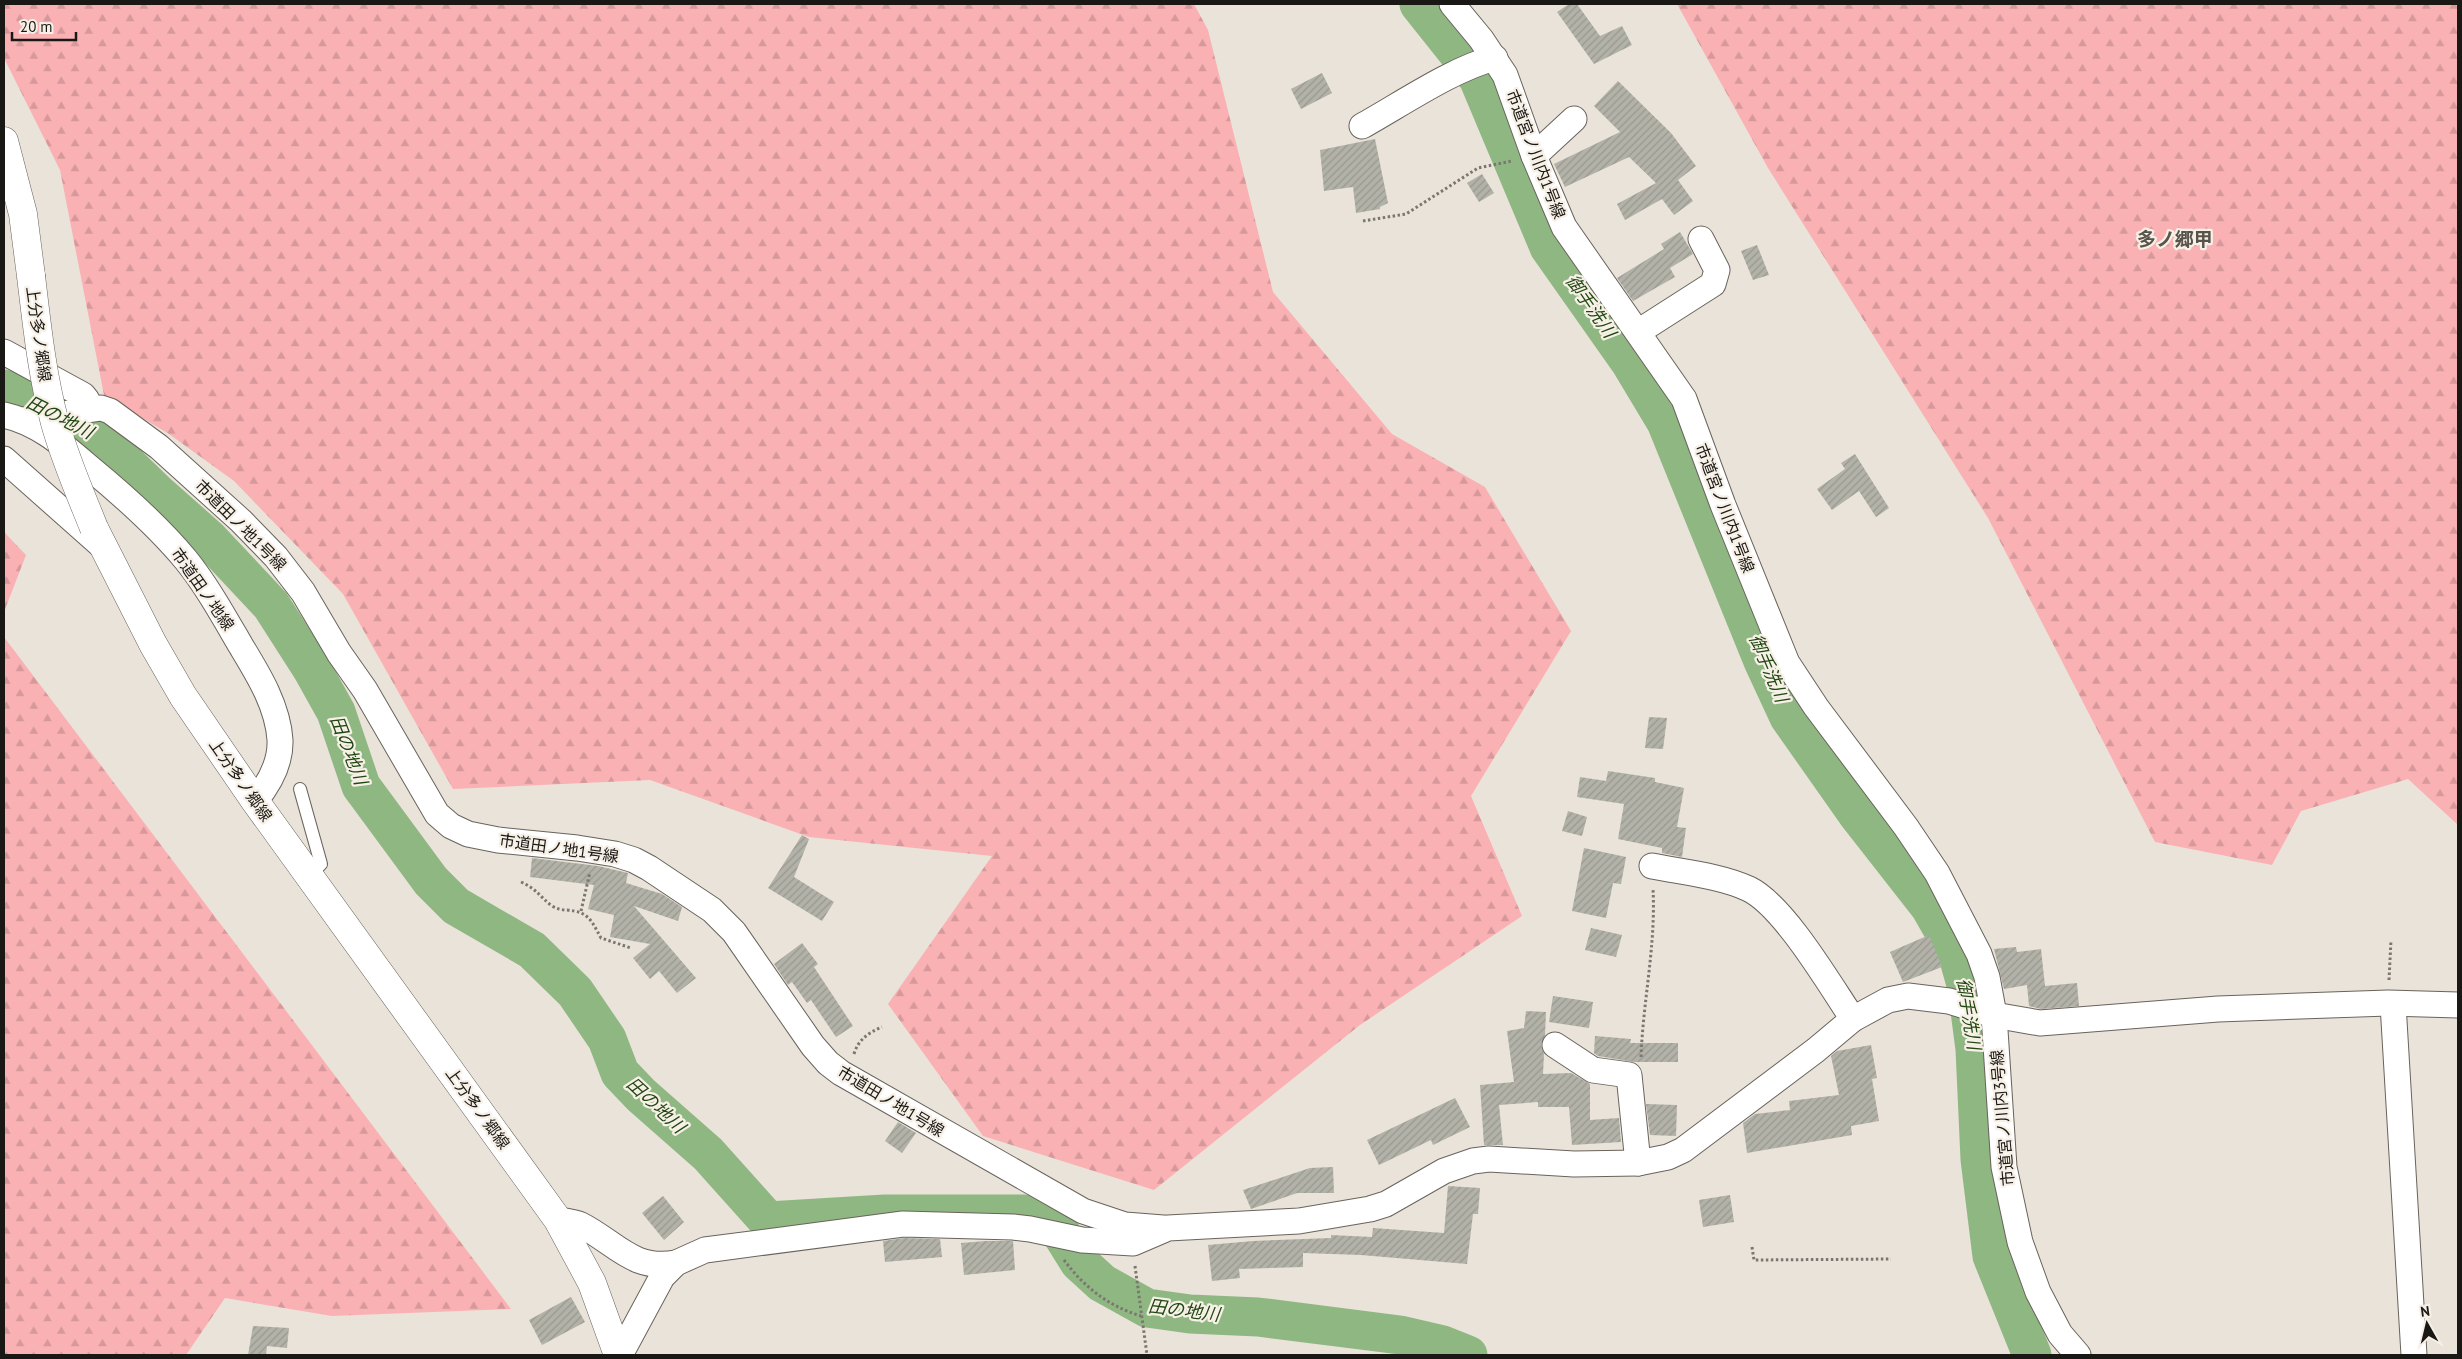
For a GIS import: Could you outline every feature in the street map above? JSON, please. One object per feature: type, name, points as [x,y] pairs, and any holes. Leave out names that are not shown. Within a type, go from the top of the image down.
[{"type":"main road","name":"上分多ノ郷線","points":[[4,142],[23,214],[40,351],[54,417],[66,459],[98,537],[152,644],[183,696],[255,801],[309,877],[344,921],[558,1220],[592,1283],[619,1355]]},
{"type":"street","name":"市道宮ノ川内1号線","points":[[1452,4],[1488,60],[1505,75],[1534,156],[1564,227],[1684,399],[1730,522],[1788,663],[1816,707],[1906,827],[1936,873],[1979,954],[1986,977],[1988,1013]]},
{"type":"street","points":[[1362,126],[1458,73],[1488,60]]},
{"type":"street","points":[[1534,156],[1574,119]]},
{"type":"street","points":[[1638,332],[1713,284],[1717,270],[1701,239]]},
{"type":"street","points":[[4,352],[83,395],[87,400],[83,411]]},
{"type":"street","name":"市道田ノ地1号線","points":[[13,418],[101,408],[110,411],[159,447],[234,515],[276,557],[303,592],[339,653],[365,690],[437,814],[451,826],[468,834],[498,840],[615,854],[650,868],[721,918],[734,932],[813,1046],[828,1063],[841,1073],[1083,1212],[1125,1225],[1168,1228]]},
{"type":"street","name":"市道田ノ地線","points":[[13,418],[51,435],[129,501],[186,561],[218,606],[268,693],[278,726],[280,751],[277,764],[264,791],[255,801]]},
{"type":"street","points":[[4,459],[98,537]]},
{"type":"street","points":[[1652,866],[1728,882],[1748,888],[1766,899],[1793,932],[1853,1019]]},
{"type":"street","points":[[619,1355],[662,1277],[676,1263],[689,1255],[722,1246],[903,1224],[1030,1228],[1082,1240],[1133,1243],[1168,1228],[1299,1221],[1370,1209],[1386,1204],[1444,1171],[1473,1161],[1489,1159],[1574,1164],[1638,1163],[1668,1157],[1683,1150],[1816,1050],[1853,1019],[1888,1000],[1908,996],[1949,1000],[1988,1013],[2040,1023],[2218,1009],[2391,1004],[2458,1005]]},
{"type":"street","points":[[2391,1004],[2414,1355]]},
{"type":"street","name":"市道宮ノ川内3号線","points":[[1988,1013],[2004,1167],[2020,1242],[2038,1292],[2060,1334],[2078,1355]]},
{"type":"street","points":[[1555,1045],[1593,1070],[1629,1074],[1638,1163]]},
{"type":"street","points":[[558,1220],[579,1224],[633,1259],[661,1265],[676,1263]]},
{"type":"lane","points":[[300,789],[321,864],[309,877]]},
{"type":"path","points":[[1363,221],[1406,214],[1459,178],[1478,168],[1497,164]]},
{"type":"path","points":[[581,911],[592,864]]},
{"type":"path","points":[[1629,1074],[1639,1075],[1641,1057],[1643,1013],[1655,912],[1652,866]]},
{"type":"path","points":[[521,882],[535,888],[552,906],[559,910],[581,911],[591,920],[601,938],[631,948]]},
{"type":"path","points":[[2391,940],[2391,1004]]},
{"type":"path","points":[[849,1061],[854,1053],[856,1044],[882,1027]]},
{"type":"path","points":[[1050,1234],[1065,1261],[1089,1289],[1123,1310],[1141,1316]]},
{"type":"path","points":[[1752,1247],[1754,1260],[1891,1259]]},
{"type":"path","points":[[1138,1292],[1146,1355]]},
{"type":"green space","points":[[4,4],[1194,4],[1208,30],[1273,292],[1392,434],[1485,487],[1571,631],[1471,796],[1522,916],[1360,1025],[1154,1190],[983,1136],[888,1004],[992,856],[809,837],[650,780],[453,789],[343,594],[234,481],[169,434],[104,395],[60,170],[4,58]]},
{"type":"green space","points":[[1677,4],[2458,4],[2458,825],[2408,779],[2301,811],[2272,865],[2155,842],[1988,518],[1768,168]]},
{"type":"green space","points":[[4,532],[26,555],[4,612]]},
{"type":"green space","points":[[4,637],[511,1309],[332,1316],[225,1298],[186,1355],[4,1355]]},
{"type":"building","points":[[1569,4],[1577,4],[1600,36],[1622,26],[1632,45],[1594,64],[1557,12]]},
{"type":"building","points":[[1322,73],[1332,93],[1301,109],[1291,89]]},
{"type":"building","points":[[1618,81],[1671,133],[1696,166],[1678,180],[1693,201],[1674,215],[1662,199],[1625,220],[1617,204],[1656,183],[1629,157],[1565,187],[1554,164],[1620,132],[1594,106]]},
{"type":"building","points":[[1375,139],[1388,203],[1380,207],[1380,209],[1356,213],[1353,187],[1324,191],[1320,150]]},
{"type":"building","points":[[1482,174],[1494,193],[1479,202],[1467,183]]},
{"type":"building","points":[[1680,232],[1693,254],[1670,268],[1675,277],[1633,301],[1617,278],[1664,249],[1661,244]]},
{"type":"building","points":[[1757,245],[1769,275],[1753,280],[1741,251]]},
{"type":"building","points":[[1855,454],[1889,508],[1876,517],[1859,491],[1832,510],[1817,489],[1845,469],[1841,463]]},
{"type":"building","points":[[1649,717],[1667,718],[1663,749],[1645,748]]},
{"type":"building","points":[[1608,771],[1655,778],[1655,782],[1684,788],[1677,827],[1686,828],[1682,857],[1662,853],[1662,848],[1618,839],[1624,804],[1577,797],[1580,777],[1606,781]]},
{"type":"building","points":[[1568,811],[1587,817],[1582,836],[1562,831]]},
{"type":"building","points":[[802,835],[809,839],[794,877],[834,902],[822,921],[768,888]]},
{"type":"building","points":[[1584,848],[1626,857],[1621,884],[1613,883],[1606,918],[1572,911]]},
{"type":"building","points":[[532,858],[598,866],[628,873],[626,883],[662,894],[682,907],[678,921],[634,906],[696,978],[677,993],[659,971],[650,979],[633,958],[650,944],[610,937],[614,915],[588,909],[594,885],[530,877]]},
{"type":"building","points":[[1591,928],[1622,935],[1616,957],[1585,950]]},
{"type":"building","points":[[1929,935],[1942,967],[1903,982],[1890,952]]},
{"type":"building","points":[[802,943],[818,964],[814,967],[853,1026],[836,1037],[811,1000],[807,1003],[792,982],[788,985],[774,964]]},
{"type":"building","points":[[2016,947],[2017,952],[2041,949],[2045,986],[2077,983],[2079,1006],[2041,1009],[2029,1006],[2027,985],[2004,989],[1994,949]]},
{"type":"building","points":[[1553,996],[1593,1002],[1589,1028],[1549,1022]]},
{"type":"building","points":[[1526,1011],[1546,1012],[1545,1035],[1541,1045],[1544,1054],[1543,1074],[1571,1073],[1590,1084],[1590,1120],[1619,1118],[1621,1142],[1572,1145],[1569,1107],[1538,1107],[1538,1102],[1499,1105],[1503,1145],[1484,1145],[1480,1085],[1514,1082],[1507,1031],[1524,1028]]},
{"type":"building","points":[[1595,1036],[1631,1039],[1630,1043],[1678,1043],[1678,1062],[1634,1062],[1598,1056],[1594,1053]]},
{"type":"building","points":[[1871,1045],[1877,1078],[1872,1079],[1879,1121],[1851,1126],[1852,1135],[1747,1153],[1743,1123],[1755,1114],[1790,1110],[1789,1101],[1839,1095],[1831,1056],[1837,1051]]},
{"type":"building","points":[[1455,1098],[1470,1127],[1433,1145],[1431,1140],[1379,1165],[1367,1140]]},
{"type":"building","points":[[1646,1104],[1677,1105],[1676,1136],[1650,1135]]},
{"type":"building","points":[[898,1122],[916,1133],[902,1153],[885,1141]]},
{"type":"building","points":[[1333,1167],[1334,1193],[1297,1193],[1251,1209],[1243,1190],[1310,1168]]},
{"type":"building","points":[[1448,1186],[1480,1188],[1478,1214],[1473,1214],[1467,1264],[1361,1255],[1303,1253],[1303,1267],[1239,1269],[1240,1278],[1212,1281],[1208,1245],[1331,1238],[1331,1235],[1372,1237],[1373,1228],[1444,1233]]},
{"type":"building","points":[[1730,1195],[1734,1222],[1703,1227],[1699,1200]]},
{"type":"building","points":[[663,1196],[684,1222],[664,1240],[642,1213]]},
{"type":"building","points":[[904,1238],[940,1239],[942,1257],[885,1262],[883,1241]]},
{"type":"building","points":[[1013,1241],[1015,1270],[964,1275],[961,1243]]},
{"type":"building","points":[[571,1297],[585,1322],[542,1345],[529,1320]]},
{"type":"building","points":[[253,1326],[289,1328],[287,1348],[267,1346],[266,1355],[248,1355]]},
{"type":"waterway","name":"御手洗川","points":[[1419,4],[1478,78],[1549,247],[1630,362],[1666,422],[1763,661],[1789,717],[1858,815],[1930,907],[1958,956],[1967,988],[1975,1049],[1980,1159],[1992,1256],[2032,1355]]},
{"type":"waterway","name":"田の地川","points":[[4,389],[98,436],[156,492],[209,539],[271,605],[312,669],[336,712],[361,786],[431,881],[456,906],[532,950],[575,992],[607,1039],[620,1073],[641,1095],[708,1154],[768,1221],[885,1214],[1024,1214],[1056,1225],[1079,1262],[1102,1283],[1147,1308],[1190,1314],[1258,1317],[1400,1335],[1443,1345],[1468,1355]]},
{"type":"district","name":"多ノ郷甲","points":[[2175,239]]}]
